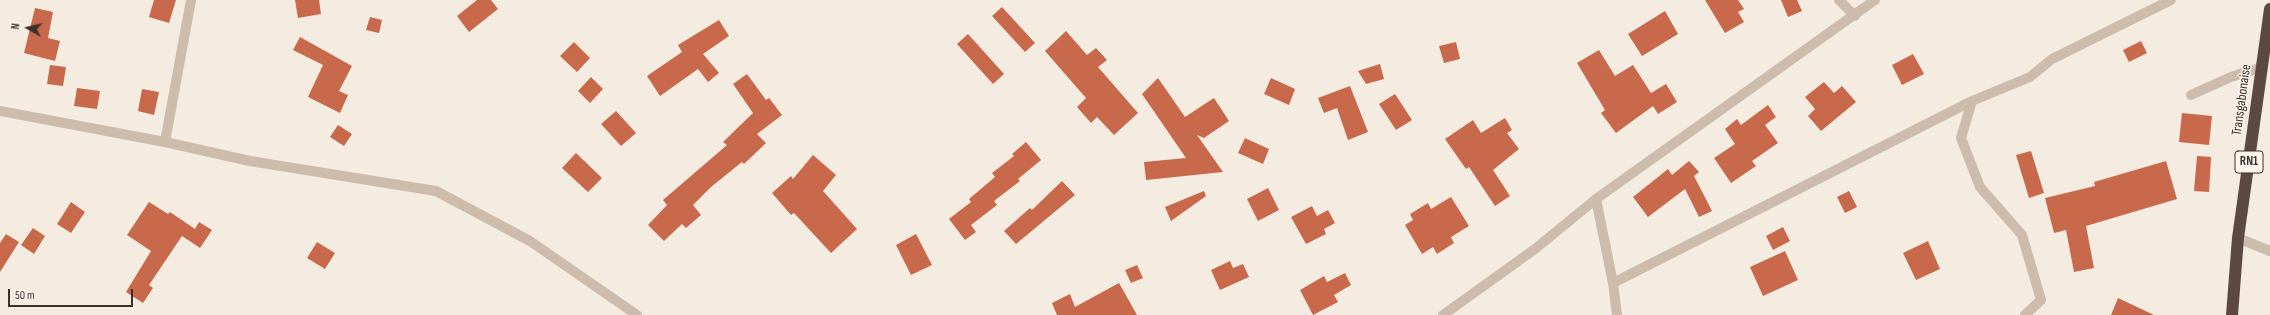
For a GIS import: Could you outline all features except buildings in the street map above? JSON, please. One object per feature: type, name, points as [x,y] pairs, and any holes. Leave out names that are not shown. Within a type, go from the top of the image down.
[{"type":"highway","name":"Transgabonaise","points":[[2232,315],[2238,238],[2270,9]]},
{"type":"street","points":[[165,142],[190,0]]},
{"type":"street","points":[[1839,0],[1855,16]]},
{"type":"street","points":[[1443,315],[1535,249],[1596,199],[1855,16],[1875,0]]},
{"type":"street","points":[[1613,283],[1972,101],[2030,77],[2052,59],[2171,0]]},
{"type":"street","points":[[2191,95],[2231,77],[2262,67]]},
{"type":"street","points":[[1972,101],[1961,138],[1980,187],[2022,236],[2041,300],[2026,315]]},
{"type":"street","points":[[0,111],[165,142],[250,161],[436,191],[530,241],[637,315]]},
{"type":"street","points":[[1596,199],[1613,283],[1617,315]]},
{"type":"street","points":[[2238,238],[2270,251]]}]
